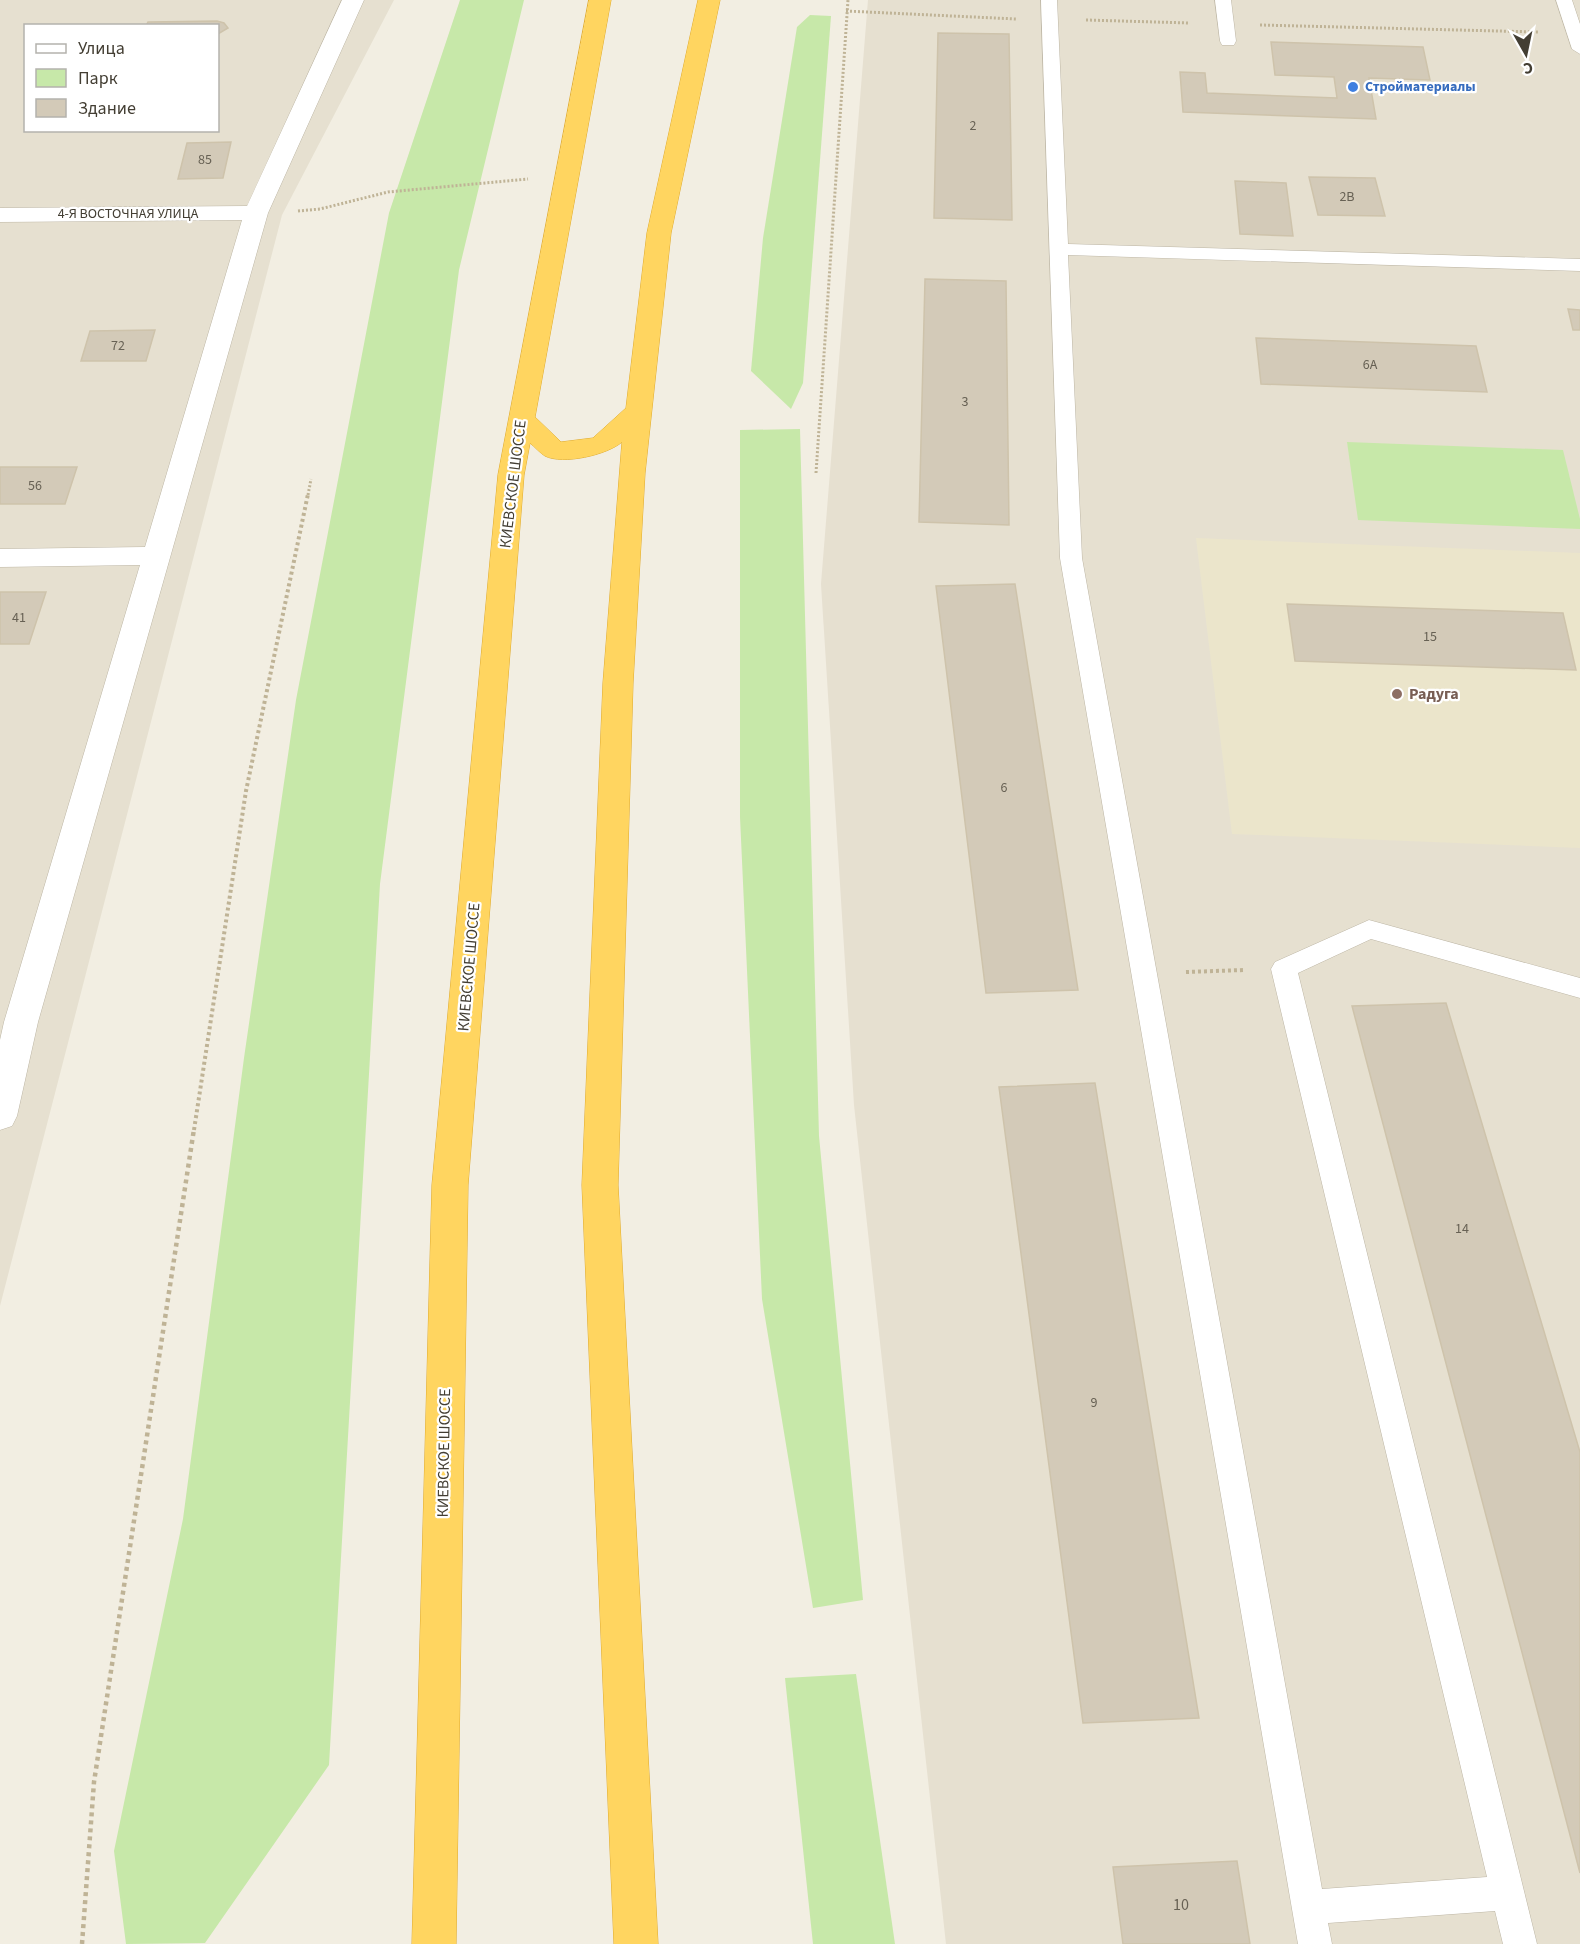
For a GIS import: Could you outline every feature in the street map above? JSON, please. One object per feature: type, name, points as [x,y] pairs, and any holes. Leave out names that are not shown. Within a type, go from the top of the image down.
[{"type":"highway","name":"КИЕВСКОЕ ШОССЕ","points":[[434,1944],[450,1185],[511,475],[600,0]]},
{"type":"highway","points":[[636,1944],[600,1185],[618,683],[638,411],[659,233],[709,0]]},
{"type":"highway","points":[[521,416],[534,433],[554,450],[591,450],[611,440],[638,411]]},
{"type":"street","points":[[0,1116],[11,1022],[155,556],[256,213],[353,0]]},
{"type":"street","name":"4-Я ВОСТОЧНАЯ УЛИЦА","points":[[0,215],[256,213]]},
{"type":"street","points":[[0,558],[155,556]]},
{"type":"lane","points":[[1049,0],[1071,558],[1315,1944]]},
{"type":"lane","points":[[1223,0],[1228,41]]},
{"type":"lane","points":[[1564,0],[1580,50]]},
{"type":"lane","points":[[1059,249],[1580,265]]},
{"type":"lane","points":[[1520,1944],[1284,969],[1369,929],[1580,988]]},
{"type":"lane","points":[[1308,1907],[1508,1893]]},
{"type":"path","points":[[816,473],[848,0]]},
{"type":"path","points":[[256,213],[320,209],[388,192],[529,178]]},
{"type":"path","points":[[82,1944],[94,1782],[246,791],[311,479]]},
{"type":"path","points":[[1143,973],[1284,969]]},
{"type":"shaded area","points":[[0,0],[394,0],[282,215],[0,1306]]},
{"type":"shaded area","points":[[868,0],[1580,0],[1580,1944],[946,1944],[854,1105],[821,584]]},
{"type":"shaded area","name":"Радуга","points":[[1196,538],[1580,553],[1580,848],[1232,834]]},
{"type":"green space","points":[[460,0],[524,0],[459,270],[380,884],[329,1765],[205,1943],[126,1944],[114,1851],[183,1519],[244,1058],[296,700],[389,213]]},
{"type":"green space","points":[[810,15],[831,16],[803,383],[791,409],[751,371],[763,238],[797,27]]},
{"type":"green space","points":[[800,429],[819,1136],[863,1600],[813,1608],[762,1299],[740,817],[740,430]]},
{"type":"green space","points":[[1347,442],[1563,450],[1580,519],[1580,529],[1358,520]]},
{"type":"green space","points":[[856,1674],[895,1944],[813,1944],[785,1678]]},
{"type":"building","points":[[217,21],[224,23],[228,28],[219,33],[219,24],[147,24],[148,22]]},
{"type":"building","points":[[938,33],[1009,34],[1012,220],[934,218]]},
{"type":"building","name":"Стройматериалы","points":[[1271,42],[1423,47],[1430,80],[1369,78],[1376,119],[1183,112],[1180,72],[1205,73],[1207,93],[1337,98],[1334,77],[1275,75]]},
{"type":"building","points":[[231,142],[223,178],[178,179],[187,143]]},
{"type":"building","points":[[1309,177],[1375,178],[1385,216],[1318,215]]},
{"type":"building","points":[[1235,181],[1286,183],[1293,236],[1240,234]]},
{"type":"building","points":[[925,279],[1006,281],[1009,525],[919,522]]},
{"type":"building","points":[[1568,309],[1580,310],[1580,330],[1573,330]]},
{"type":"building","points":[[155,330],[146,361],[81,361],[90,331]]},
{"type":"building","points":[[1256,338],[1476,346],[1487,392],[1261,384]]},
{"type":"building","points":[[0,467],[77,467],[65,504],[0,504]]},
{"type":"building","points":[[1015,584],[1078,990],[986,993],[936,586]]},
{"type":"building","points":[[0,592],[46,592],[29,644],[0,644]]},
{"type":"building","points":[[1287,604],[1563,613],[1576,670],[1295,661]]},
{"type":"building","points":[[1446,1003],[1580,1452],[1580,1873],[1352,1006]]},
{"type":"building","points":[[1095,1083],[1199,1718],[1083,1723],[999,1087]]},
{"type":"building","points":[[1237,1861],[1250,1944],[1123,1944],[1113,1867]]},
{"type":"place","name":"Стройматериалы","points":[[1353,87]]},
{"type":"place","name":"Радуга","points":[[1397,694]]}]
